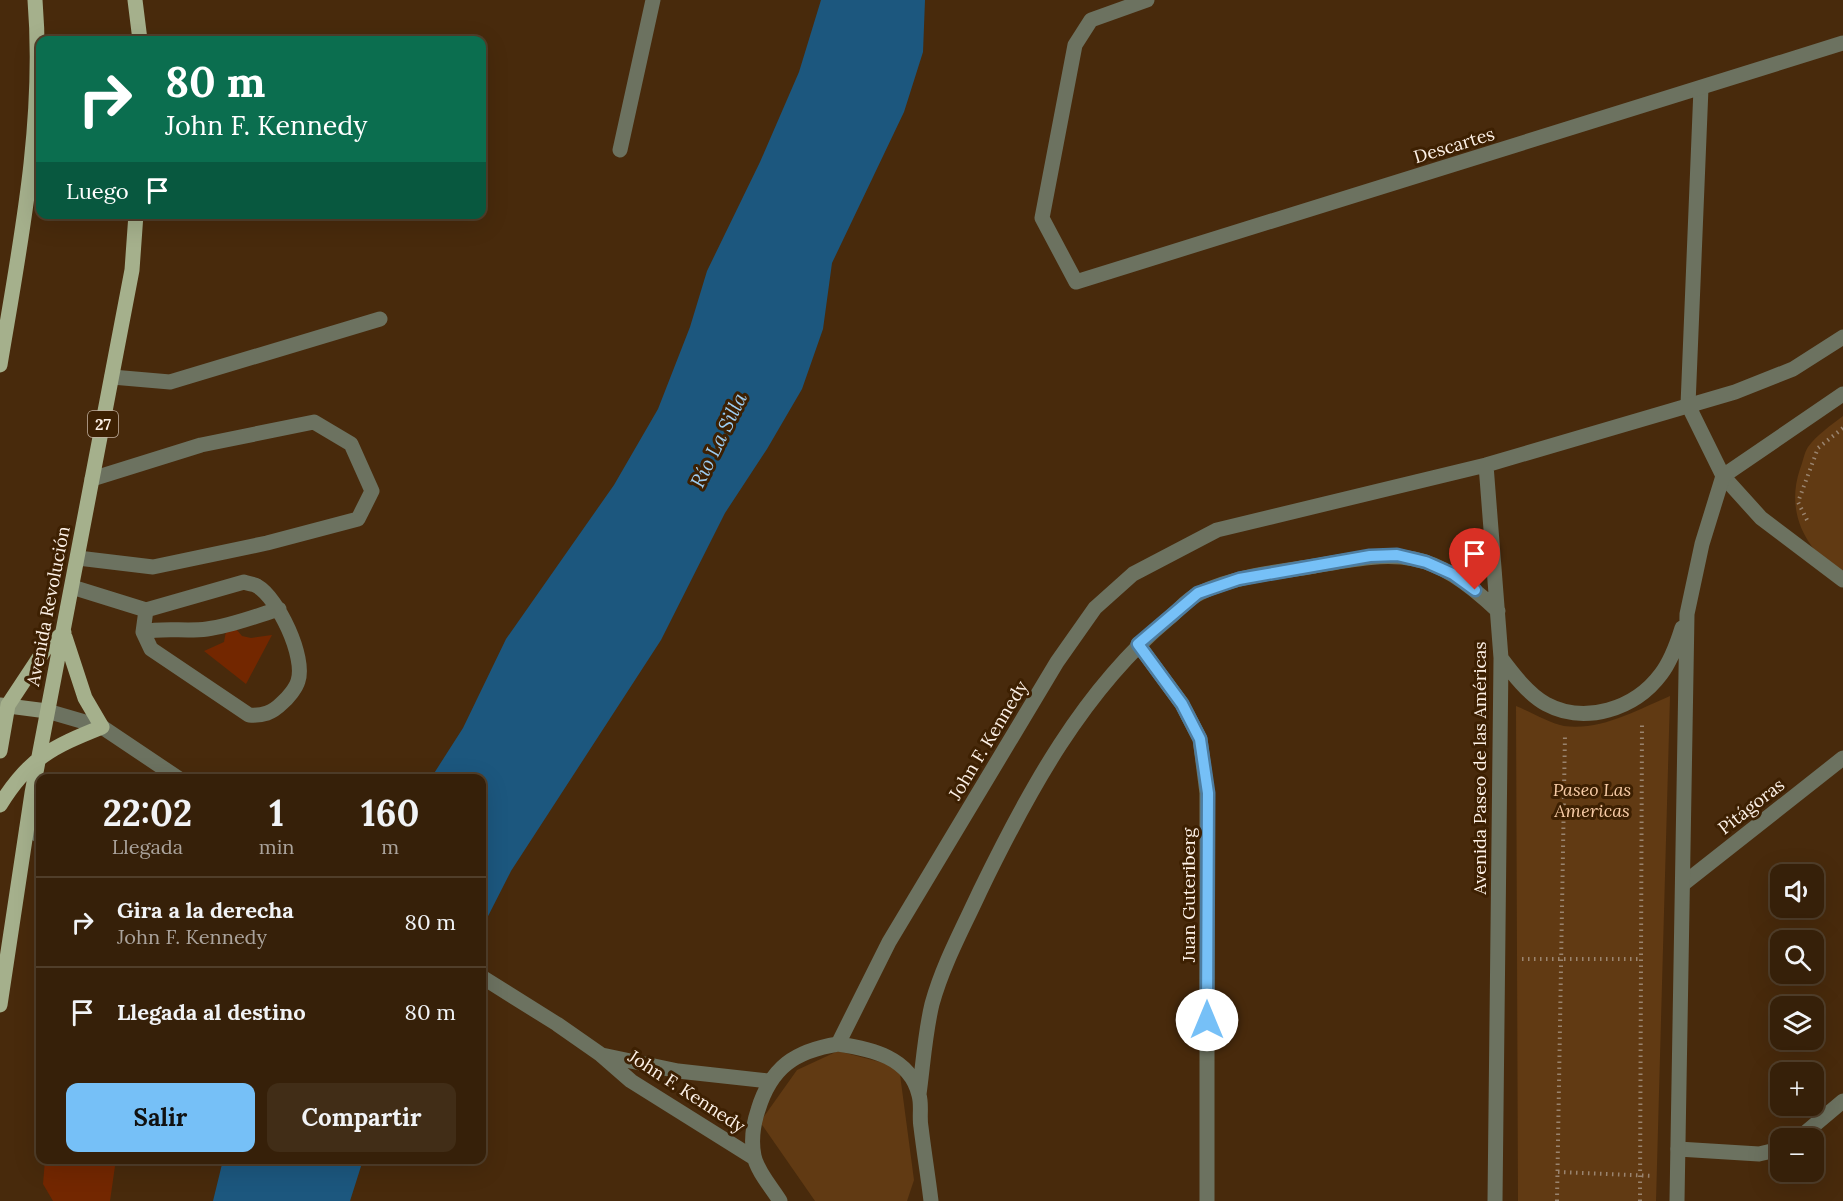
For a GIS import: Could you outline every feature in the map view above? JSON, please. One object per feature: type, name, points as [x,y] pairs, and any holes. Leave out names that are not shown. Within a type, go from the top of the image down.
[{"type":"main road","points":[[35,0],[38,36]]},
{"type":"main road","points":[[135,0],[140,36]]},
{"type":"main road","points":[[0,365],[29,192],[36,90]]},
{"type":"main road","points":[[29,192],[36,184]]},
{"type":"main road","name":"Avenida Revolución","points":[[38,774],[39,756],[132,270],[136,219]]},
{"type":"main road","points":[[0,751],[4,705],[45,649],[64,632],[75,673],[85,698],[102,728],[39,756],[18,779],[0,805]]},
{"type":"main road","points":[[4,705],[48,711]]},
{"type":"main road","name":"Avenida Revolución","points":[[0,1005],[34,832],[36,802]]},
{"type":"street","points":[[620,150],[653,0]]},
{"type":"street","name":"Descartes","points":[[1147,0],[1091,20],[1075,45],[1042,218],[1076,282],[1843,43]]},
{"type":"street","points":[[1701,88],[1688,405],[1723,476],[1761,519],[1843,580]]},
{"type":"street","points":[[112,377],[170,382],[380,319]]},
{"type":"street","points":[[1486,465],[1735,392],[1793,369],[1843,337]]},
{"type":"street","points":[[1501,658],[1516,678],[1545,704],[1578,716],[1613,709],[1642,694],[1662,674],[1676,646],[1687,614],[1702,544],[1723,476],[1843,394]]},
{"type":"street","points":[[78,558],[153,567],[267,543],[358,519],[372,491],[351,444],[314,422],[201,445],[92,479]]},
{"type":"street","name":"Avenida Paseo de las Américas","points":[[1486,465],[1501,658],[1496,1201]]},
{"type":"street","name":"John F. Kennedy","points":[[838,1044],[889,942],[1057,662],[1095,608],[1133,574],[1217,530],[1486,465]]},
{"type":"street","points":[[931,1201],[920,1125],[919,1094],[932,1005],[948,958],[1019,812],[1101,685],[1138,644],[1198,593],[1239,579],[1370,556],[1397,555],[1426,562],[1453,574],[1498,611]]},
{"type":"street","points":[[72,587],[146,610],[244,582],[258,586],[279,609],[300,661],[298,681],[287,699],[275,710],[261,716],[249,715],[151,648],[143,632],[146,610]]},
{"type":"street","points":[[143,632],[160,628],[181,632],[210,629],[279,609]]},
{"type":"street","points":[[1677,1201],[1687,614]]},
{"type":"street","name":"Juan Guteriberg","points":[[1138,644],[1182,704],[1200,739],[1208,793],[1207,1201]]},
{"type":"street","points":[[48,711],[102,728],[170,774]]},
{"type":"street","name":"Pitágoras","points":[[1683,884],[1843,758]]},
{"type":"street","name":"John F. Kennedy","points":[[486,980],[600,1054],[630,1081],[754,1158]]},
{"type":"street","points":[[780,1201],[754,1158],[753,1129],[768,1082],[798,1055],[818,1047],[838,1044],[865,1048],[889,1057],[907,1070],[919,1094]]},
{"type":"street","name":"John F. Kennedy","points":[[600,1054],[678,1071],[768,1082]]},
{"type":"street","points":[[1811,1128],[1843,1101]]},
{"type":"street","points":[[1678,1149],[1759,1154],[1770,1151]]},
{"type":"path","points":[[1810,529],[1798,502],[1818,448],[1843,428]]},
{"type":"path","points":[[1640,1201],[1642,694]]},
{"type":"path","points":[[1557,1201],[1563,960],[1564,710]]},
{"type":"path","points":[[1497,959],[1641,959]]},
{"type":"path","points":[[1558,1172],[1678,1177]]},
{"type":"green space","points":[[1843,416],[1843,575],[1809,543],[1797,516],[1795,501],[1796,485],[1807,449],[1820,434]]},
{"type":"green space","name":"Paseo Las Americas","points":[[1670,696],[1656,1201],[1518,1201],[1516,706],[1558,725],[1578,727],[1618,718]]},
{"type":"green space","points":[[838,1051],[899,1067],[914,1180],[907,1201],[815,1201],[760,1122],[797,1070]]},
{"type":"water","name":"Río La Silla","points":[[821,0],[925,0],[923,52],[904,112],[832,263],[823,329],[802,389],[767,449],[725,513],[661,640],[511,871],[486,920],[486,774],[434,774],[463,728],[506,639],[614,485],[658,409],[690,327],[707,271],[760,162],[799,72]]},
{"type":"water","points":[[222,1164],[362,1164],[350,1201],[213,1201]]},
{"type":"building","points":[[236,629],[242,636],[251,638],[272,635],[246,684],[204,651],[224,642],[226,631]]},
{"type":"building","points":[[45,1164],[115,1166],[110,1201],[53,1201],[43,1184]]},
{"type":"route","points":[[1207,1020],[1208,793],[1200,739],[1182,704],[1138,644],[1198,593],[1239,579],[1370,556],[1397,555],[1426,562],[1453,574],[1475,590]]}]
